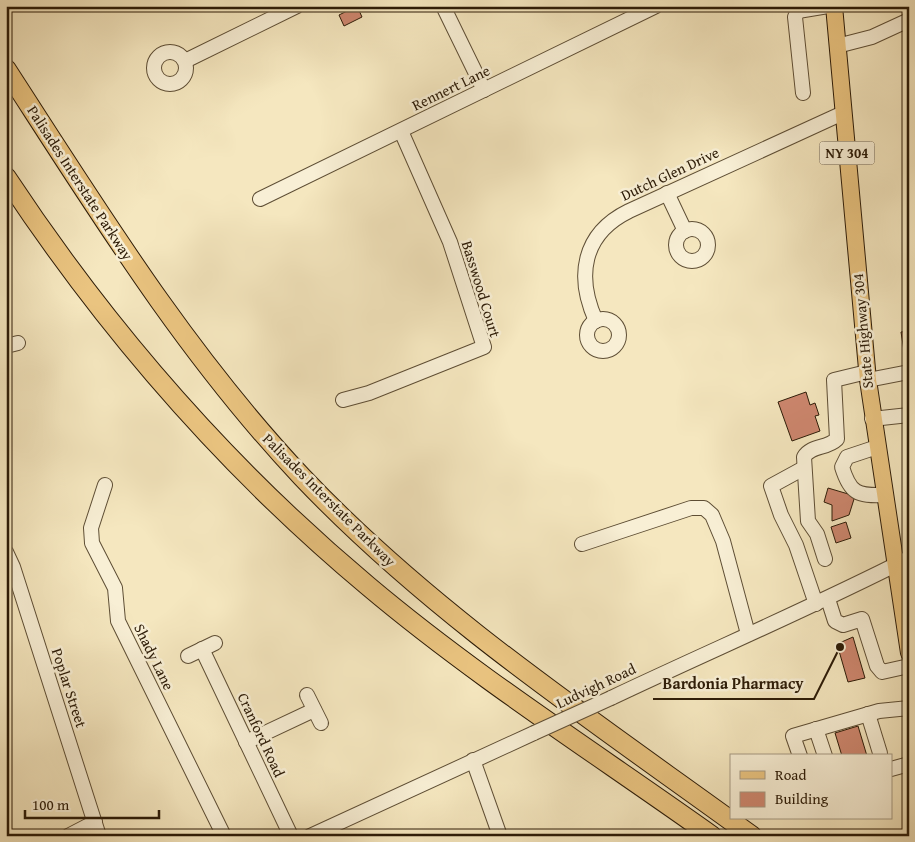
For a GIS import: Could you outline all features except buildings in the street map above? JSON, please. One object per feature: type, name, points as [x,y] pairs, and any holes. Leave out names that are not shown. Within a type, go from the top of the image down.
[{"type":"highway","name":"Palisades Interstate Parkway","points":[[6,69],[122,249],[178,329],[238,406],[309,484],[373,547],[460,621],[730,820]]},
{"type":"highway","points":[[6,177],[75,276],[131,348],[223,452],[294,520],[349,570],[419,627],[712,836]]},
{"type":"highway","name":"Palisades Interstate Parkway","points":[[730,820],[752,836]]},
{"type":"main road","name":"State Highway 304","points":[[834,6],[867,376],[884,495],[902,562],[909,653]]},
{"type":"street","points":[[185,61],[297,6]]},
{"type":"street","points":[[443,6],[484,90]]},
{"type":"street","name":"Rennert Lane","points":[[260,199],[656,6]]},
{"type":"street","points":[[803,94],[795,17],[796,9],[828,6]]},
{"type":"street","points":[[837,46],[872,37],[909,20]]},
{"type":"street","name":"Dutch Glen Drive","points":[[596,320],[588,303],[584,282],[585,267],[592,244],[614,219],[843,114]]},
{"type":"street","name":"Basswood Court","points":[[343,400],[369,393],[484,347],[450,242],[401,131]]},
{"type":"street","points":[[668,193],[685,231]]},
{"type":"street","points":[[825,558],[817,534],[808,521],[804,457],[808,451],[834,442],[837,439],[834,380],[909,372]]},
{"type":"street","points":[[872,419],[909,415]]},
{"type":"street","points":[[876,447],[847,457],[842,467],[847,482],[859,493],[864,496],[884,495]]},
{"type":"street","points":[[804,468],[771,485],[781,515],[822,601],[835,621],[843,625],[862,619],[878,666],[882,672],[909,666]]},
{"type":"street","name":"Shady Lane","points":[[105,486],[92,528],[92,543],[114,588],[118,621],[224,836]]},
{"type":"street","points":[[582,544],[691,508],[704,508],[712,515],[723,541],[748,634]]},
{"type":"street","points":[[790,533],[808,521]]},
{"type":"street","name":"Poplar Street","points":[[6,552],[13,567],[97,829]]},
{"type":"street","name":"Ludvigh Road","points":[[310,836],[822,601],[902,562]]},
{"type":"street","name":"Cranford Road","points":[[188,656],[208,646],[246,742],[291,836]]},
{"type":"street","points":[[307,695],[321,723]]},
{"type":"street","points":[[799,754],[793,736],[868,714],[909,708]]},
{"type":"street","points":[[246,742],[314,710]]},
{"type":"street","points":[[868,714],[880,753]]},
{"type":"street","points":[[816,729],[824,754]]},
{"type":"street","points":[[473,760],[500,836]]},
{"type":"street","points":[[892,769],[909,764]]},
{"type":"street","points":[[68,836],[97,829]]},
{"type":"place","name":"Bardonia Pharmacy","points":[[840,647]]}]
